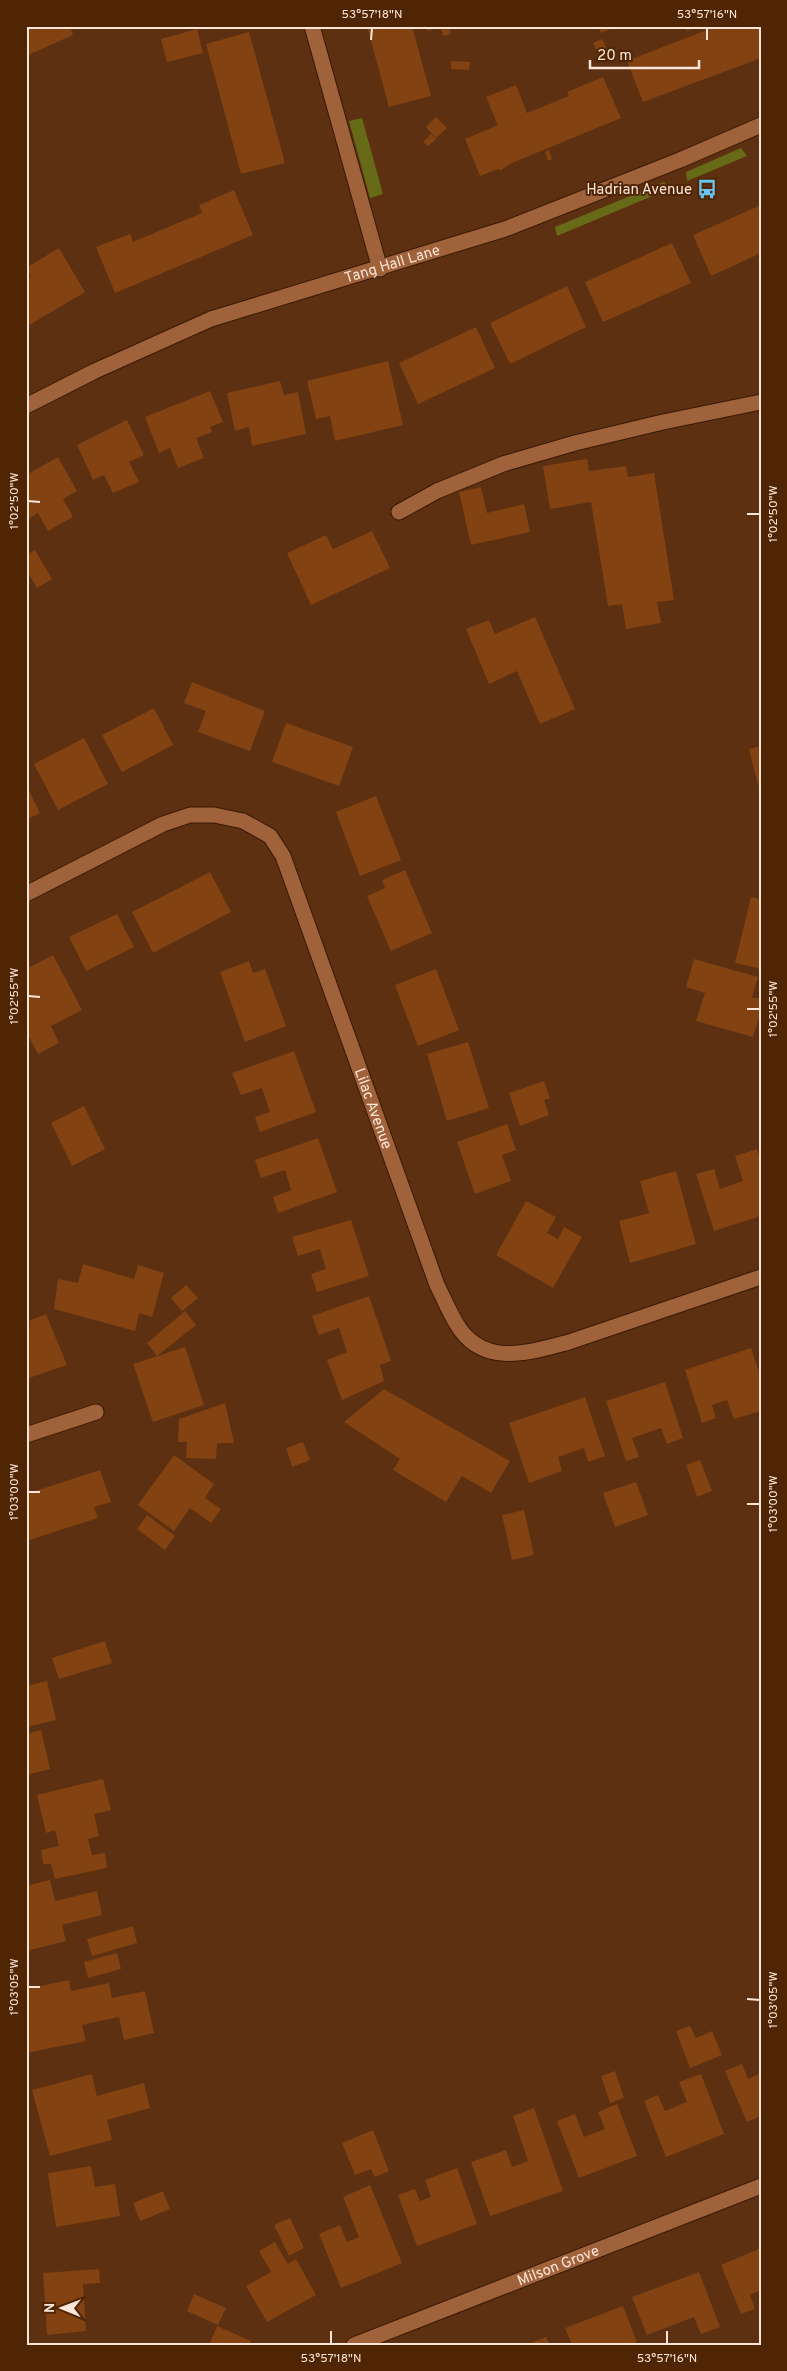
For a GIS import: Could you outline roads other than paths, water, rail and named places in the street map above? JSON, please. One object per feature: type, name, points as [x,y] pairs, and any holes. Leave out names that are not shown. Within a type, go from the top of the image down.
[{"type":"street","points":[[312,26],[380,268]]},
{"type":"street","name":"Tang Hall Lane","points":[[26,406],[95,370],[211,319],[523,222],[761,125]]},
{"type":"street","points":[[399,512],[437,491],[503,464],[663,422],[761,402]]},
{"type":"street","name":"Lilac Avenue","points":[[26,894],[163,824],[190,815],[214,815],[243,821],[270,836],[283,856],[437,1285],[456,1324],[478,1347],[504,1355],[538,1350],[569,1342],[761,1277]]},
{"type":"street","points":[[26,1435],[96,1412]]},
{"type":"street","name":"Milson Grove","points":[[354,2345],[761,2186]]},
{"type":"place","name":"Hadrian Avenue","points":[[707,189]]}]
